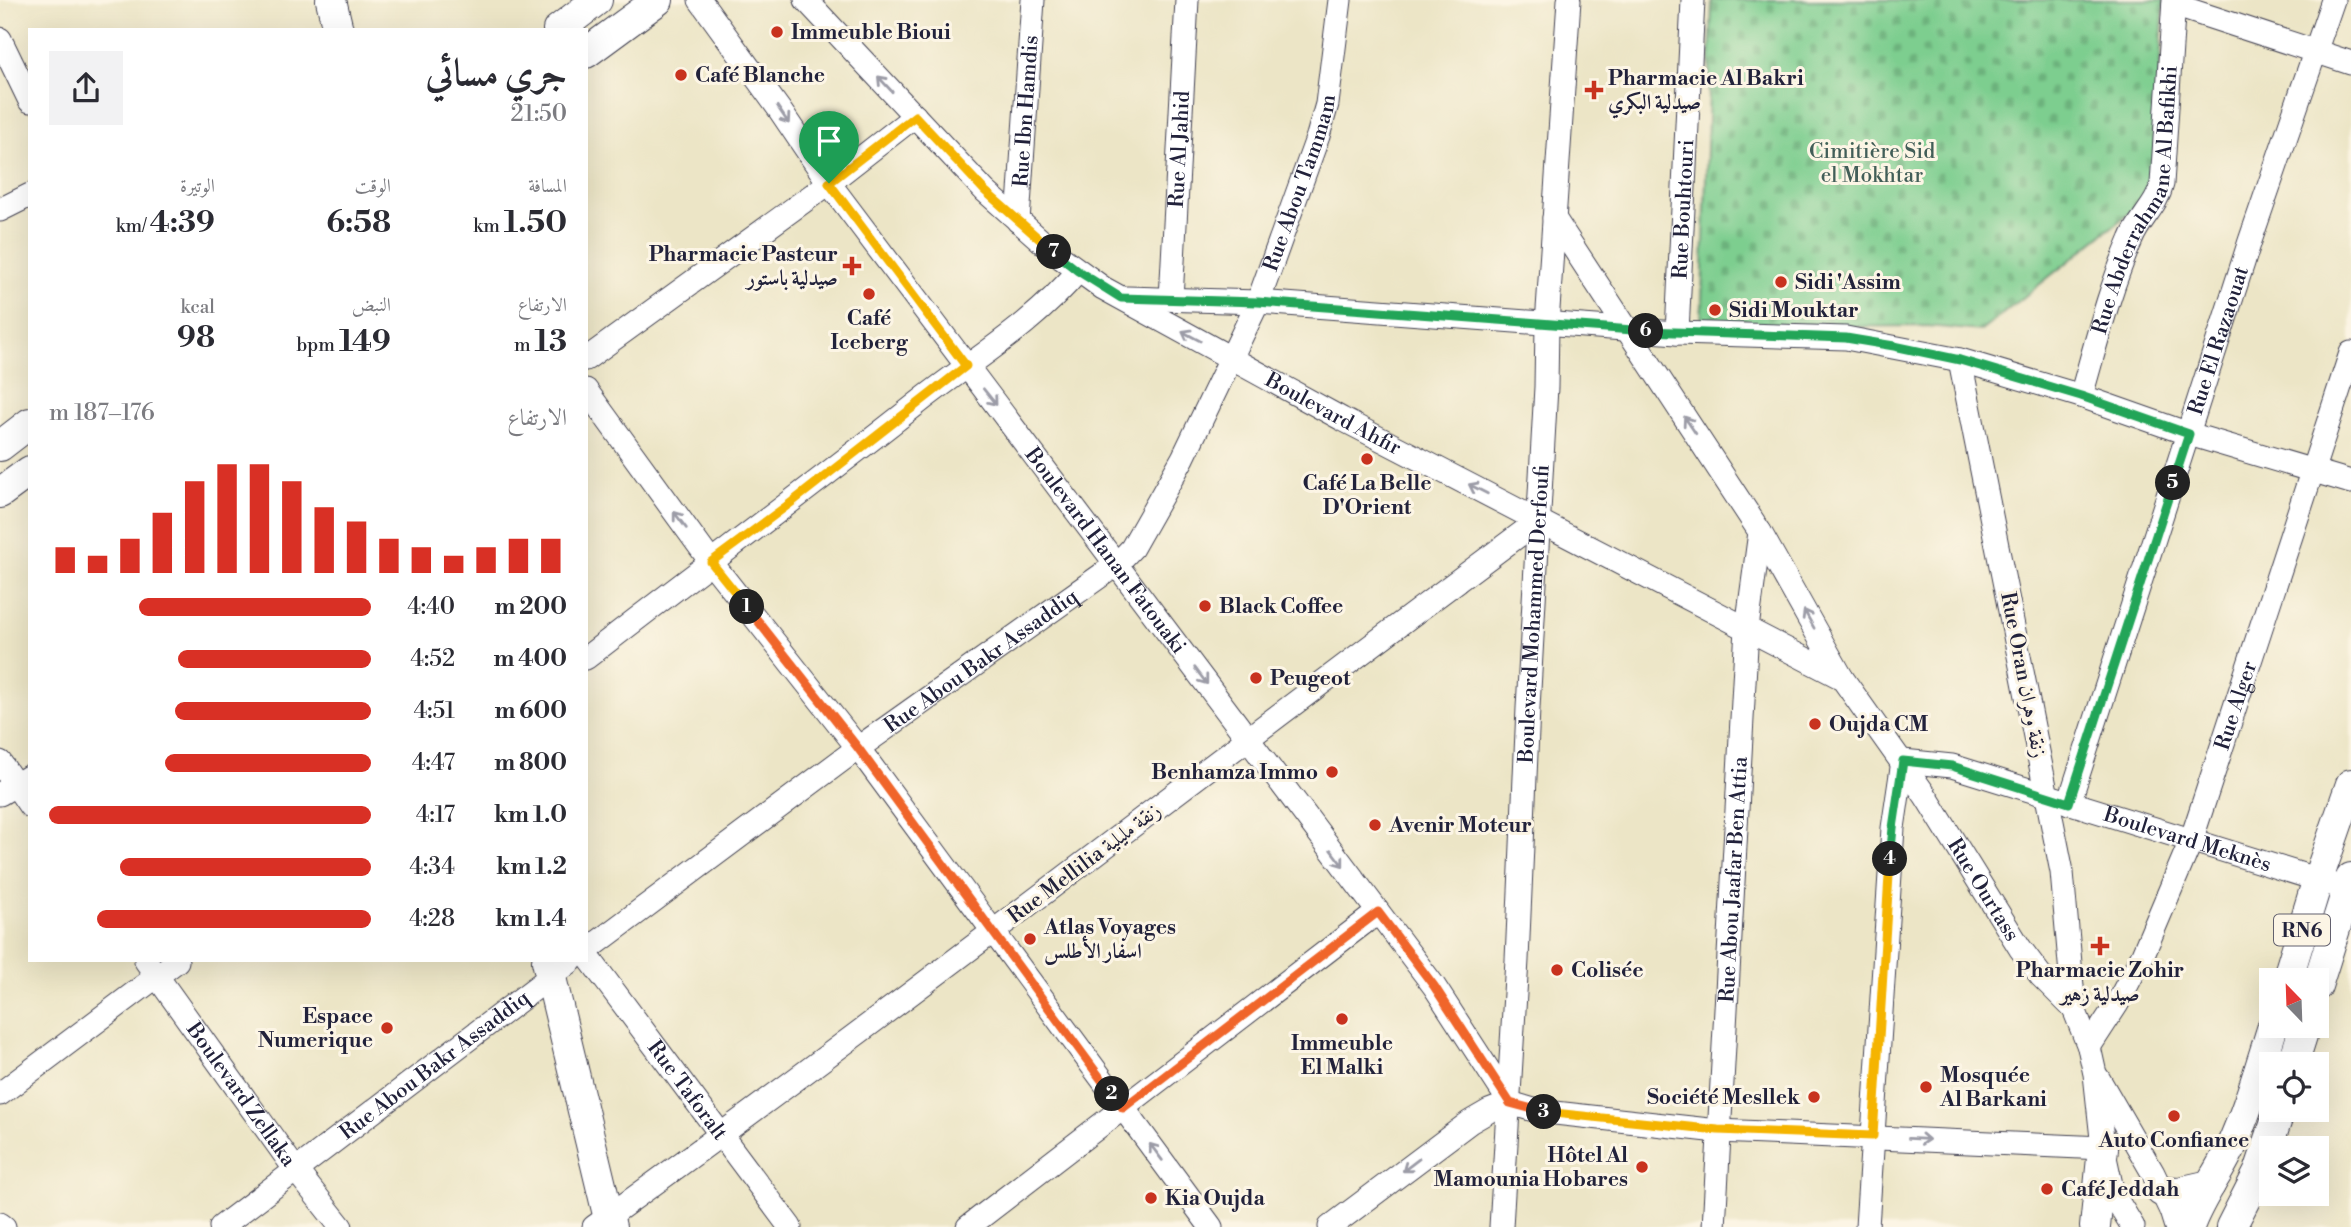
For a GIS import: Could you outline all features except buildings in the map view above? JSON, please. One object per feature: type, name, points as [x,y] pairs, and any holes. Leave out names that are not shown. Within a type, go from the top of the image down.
[{"type":"main road","points":[[331,0],[338,28]]},
{"type":"main road","points":[[561,28],[597,0]]},
{"type":"main road","points":[[588,52],[658,0]]},
{"type":"main road","points":[[0,446],[28,425]]},
{"type":"main road","points":[[0,493],[28,472]]},
{"type":"main road","name":"RN6","points":[[2291,968],[2351,784]]},
{"type":"main road","name":"RN6","points":[[2323,968],[2350,886]]},
{"type":"main road","points":[[556,965],[604,1223]]},
{"type":"main road","points":[[2189,1227],[2240,1125],[2269,1038]]},
{"type":"main road","points":[[2231,1227],[2259,1172],[2276,1122]]},
{"type":"main road","points":[[2095,1227],[2103,1148]]},
{"type":"main road","points":[[2161,1191],[2179,1192],[2210,1185]]},
{"type":"street","name":"Boulevard Hanan Fatouaki","points":[[700,0],[829,183],[1434,986],[1510,1103]]},
{"type":"street","name":"Boulevard Ahfir","points":[[806,0],[985,191],[1078,271],[1121,298],[1342,419],[1842,678],[1903,761]]},
{"type":"street","name":"Rue Ibn Hamdis","points":[[1018,221],[1033,0]]},
{"type":"street","name":"Rue Al Jahid","points":[[1171,299],[1187,0]]},
{"type":"street","name":"Rue Abou Tammam","points":[[1232,358],[1258,302],[1325,112],[1340,0]]},
{"type":"street","name":"Boulevard Mohammed Derfoufi","points":[[1502,1227],[1546,387],[1547,324],[1569,0]]},
{"type":"street","name":"Rue Bouhtouri","points":[[1677,333],[1693,0]]},
{"type":"street","name":"Rue El Razaouat","points":[[2059,799],[2189,434],[2250,241],[2333,0]]},
{"type":"street","points":[[2174,2],[2351,63]]},
{"type":"street","name":"Rue Abderrahmane Al Bafikhi","points":[[2081,396],[2106,309],[2129,243],[2160,195],[2174,2]]},
{"type":"street","points":[[0,39],[28,97]]},
{"type":"street","points":[[588,358],[829,183],[915,116]]},
{"type":"street","points":[[0,210],[28,196]]},
{"type":"street","points":[[1554,218],[1760,532],[1842,678]]},
{"type":"street","points":[[588,656],[1035,316],[1078,271]]},
{"type":"street","points":[[1121,298],[1258,302],[1677,333],[1846,338],[1960,360],[2081,396],[2189,434],[2351,482]]},
{"type":"street","name":"Rue Alger","points":[[2089,1047],[2117,1004],[2143,954],[2191,841],[2351,353]]},
{"type":"street","name":"Rue Abou Bakr Assaddiq","points":[[588,950],[858,748],[1117,564],[1132,548],[1183,458],[1232,358]]},
{"type":"street","name":"Rue Oran زنقة وهران","points":[[1960,360],[2059,799],[2062,872],[2074,1009],[2089,1047],[2095,1074]]},
{"type":"street","points":[[588,393],[711,562],[858,748],[1211,1227]]},
{"type":"street","name":"Rue Mellilia زنقة مليلية","points":[[604,1223],[1538,521]]},
{"type":"street","name":"Rue Abou Jaafar Ben Attia","points":[[1714,1227],[1747,628],[1760,532]]},
{"type":"street","points":[[1867,1227],[1893,828],[1903,761]]},
{"type":"street","name":"Boulevard Meknès","points":[[1903,761],[1952,766],[2191,841],[2350,886]]},
{"type":"street","name":"Rue Ourtass","points":[[1903,761],[2020,947],[2041,976],[2074,1009]]},
{"type":"street","points":[[0,762],[28,803]]},
{"type":"street","points":[[968,1227],[1378,912]]},
{"type":"street","name":"Rue Taforalt","points":[[588,955],[790,1227]]},
{"type":"street","points":[[0,1094],[151,968],[173,962]]},
{"type":"street","name":"Rue Abou Bakr Assaddiq","points":[[221,1227],[556,965]]},
{"type":"street","name":"Boulevard Zellaka","points":[[151,968],[341,1227]]},
{"type":"street","points":[[2095,1074],[2103,1148],[2113,1194],[2133,1227]]},
{"type":"street","points":[[2095,1074],[2161,1191],[2176,1227]]},
{"type":"street","points":[[1330,1227],[1470,1122],[1510,1103],[1537,1111],[1718,1130],[2103,1148]]},
{"type":"green space","name":"Cimitière Sid el Mokhtar","points":[[1712,0],[2164,0],[2152,195],[1981,331],[1927,326],[1701,328]]},
{"type":"place","name":"Immeuble Bioui","points":[[777,32]]},
{"type":"place","name":"Café Blanche","points":[[681,75]]},
{"type":"place","name":"Pharmacie Al Bakri صيدلية البكري","points":[[1594,90]]},
{"type":"place","name":"Pharmacie Pasteur صيدلية باستور","points":[[852,266]]},
{"type":"place","name":"Sidi 'Assim","points":[[1781,282]]},
{"type":"place","name":"Café Iceberg","points":[[869,294]]},
{"type":"place","name":"Sidi Mouktar","points":[[1715,310]]},
{"type":"place","name":"Café La Belle D'Orient","points":[[1367,459]]},
{"type":"place","name":"Black Coffee","points":[[1205,606]]},
{"type":"place","name":"Peugeot","points":[[1256,678]]},
{"type":"place","name":"Oujda CM","points":[[1815,724]]},
{"type":"place","name":"Benhamza Immo","points":[[1332,772]]},
{"type":"place","name":"Avenir Moteur","points":[[1375,825]]},
{"type":"place","name":"Atlas Voyages اسفار الأطلس","points":[[1030,939]]},
{"type":"place","name":"Pharmacie Zohir صيدلية زهير","points":[[2100,946]]},
{"type":"place","name":"Colisée","points":[[1557,970]]},
{"type":"place","name":"Immeuble El Malki","points":[[1342,1019]]},
{"type":"place","name":"Espace Numerique","points":[[387,1028]]},
{"type":"place","name":"Mosquée Al Barkani","points":[[1926,1087]]},
{"type":"place","name":"Société Mesllek","points":[[1814,1097]]},
{"type":"place","name":"Auto Confiance","points":[[2174,1116]]},
{"type":"place","name":"Hôtel Al Mamounia Hobares","points":[[1642,1167]]},
{"type":"place","name":"Café Jeddah","points":[[2047,1189]]},
{"type":"place","name":"Kia Oujda","points":[[1151,1198]]},
{"type":"route","points":[[915,116],[985,191],[1018,221],[1078,271],[1121,298],[1258,302],[1677,333],[1846,338],[1960,360],[2081,396],[2189,434],[2069,803],[1952,766],[1903,761],[1893,828],[1873,1136],[1718,1130],[1537,1111],[1510,1103],[1434,986],[1378,912],[1123,1108],[858,748],[711,562],[966,366],[829,183],[915,116]]}]
